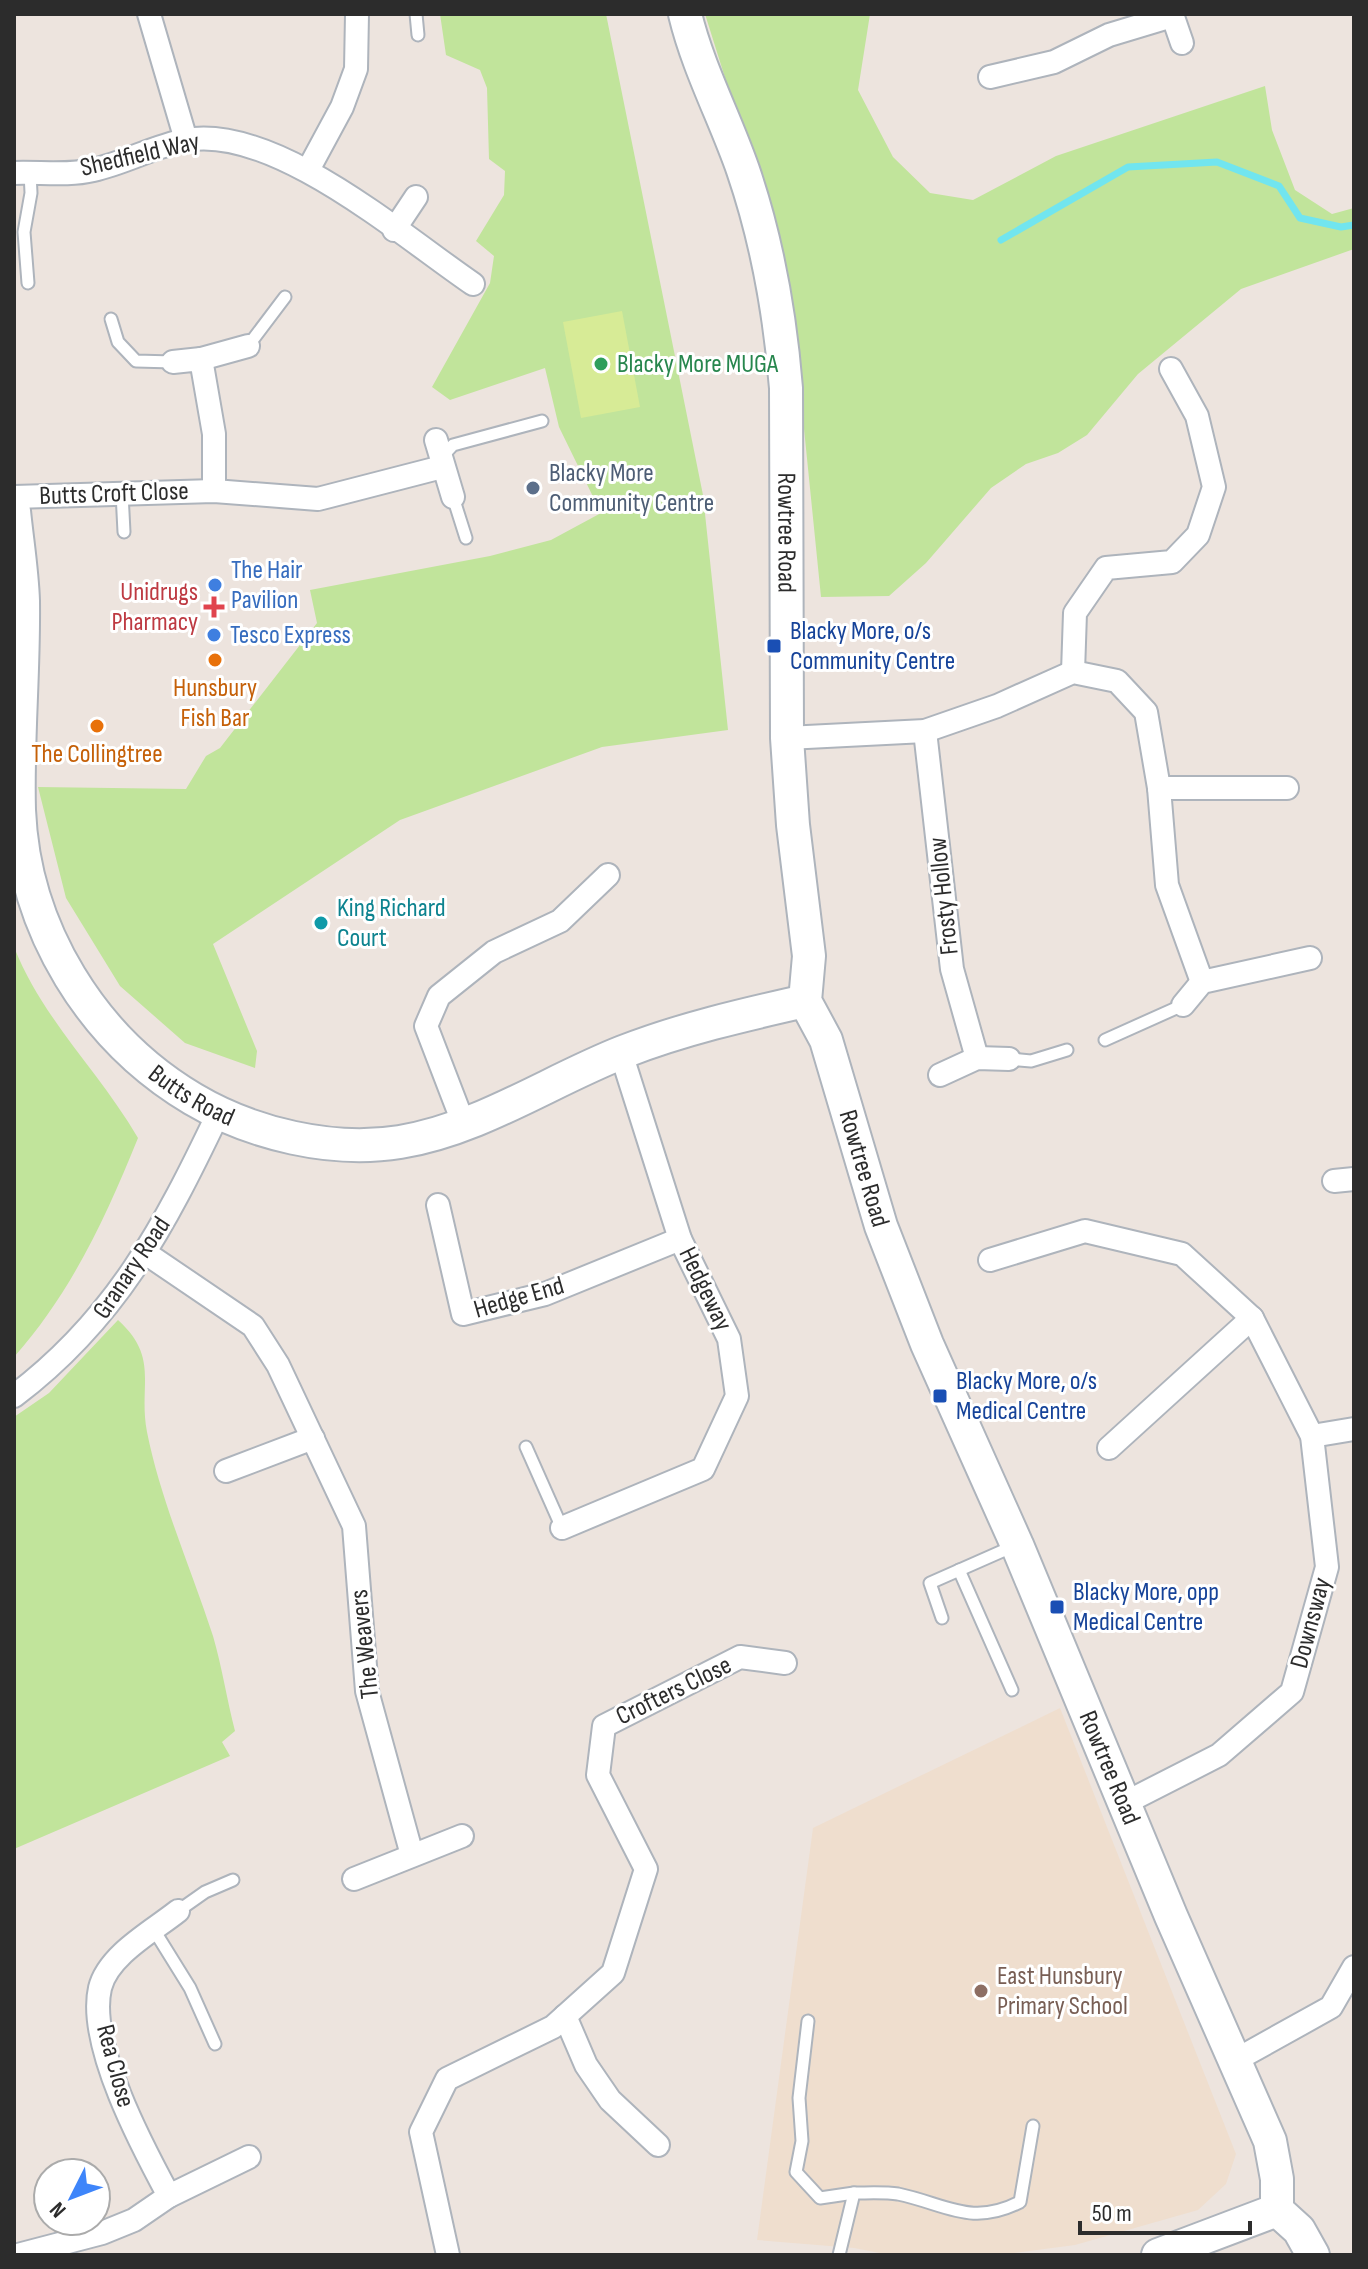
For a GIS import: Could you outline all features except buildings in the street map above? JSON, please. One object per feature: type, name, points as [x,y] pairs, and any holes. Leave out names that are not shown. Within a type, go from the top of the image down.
[{"type":"street","points":[[149,14],[186,140]]},
{"type":"street","points":[[308,170],[342,107],[356,69],[357,14]]},
{"type":"street","name":"Rowtree Road","points":[[685,14],[743,170],[764,243],[783,343],[787,738],[793,825],[809,956],[805,1001],[826,1040],[881,1226],[927,1344],[1017,1545],[1270,2141],[1277,2179],[1277,2210]]},
{"type":"street","points":[[990,77],[1054,62],[1109,35],[1172,15],[1182,43]]},
{"type":"street","name":"Shedfield Way","points":[[22,173],[92,170],[186,140],[232,139],[270,151],[308,170],[473,284]]},
{"type":"street","points":[[394,230],[416,197]]},
{"type":"street","points":[[173,362],[201,359],[248,346]]},
{"type":"street","name":"Butts Croft Close","points":[[201,359],[214,434],[214,491]]},
{"type":"street","points":[[1073,672],[1075,613],[1106,568],[1172,562],[1198,535],[1214,487],[1197,416],[1171,369]]},
{"type":"street","points":[[440,456],[453,497]]},
{"type":"street","name":"Butts Croft Close","points":[[14,497],[214,491],[318,499],[440,456]]},
{"type":"street","name":"Butts Road","points":[[14,511],[23,599],[19,811],[35,897],[54,951],[73,983],[123,1046],[168,1084],[218,1114],[284,1136],[339,1144],[399,1142],[464,1125],[621,1053],[689,1029],[805,1001]]},
{"type":"street","points":[[787,738],[925,731],[997,706],[1073,672],[1117,681],[1146,712],[1159,788],[1167,885],[1202,982]]},
{"type":"street","name":"Frosty Hollow","points":[[925,731],[952,969],[977,1058]]},
{"type":"street","points":[[1159,788],[1287,788]]},
{"type":"street","points":[[464,1125],[426,1026],[439,996],[494,952],[560,921],[608,875]]},
{"type":"street","points":[[1183,1005],[1202,982],[1310,958]]},
{"type":"street","name":"Hedgeway","points":[[562,1528],[703,1469],[737,1396],[729,1339],[680,1239],[621,1053]]},
{"type":"street","points":[[940,1075],[977,1058],[1009,1059]]},
{"type":"street","name":"Granary Road","points":[[14,1396],[52,1367],[95,1323],[147,1254],[218,1114]]},
{"type":"street","name":"Hedge End","points":[[438,1205],[463,1314],[545,1294],[680,1239]]},
{"type":"street","name":"Downsway","points":[[990,1260],[1085,1231],[1182,1254],[1252,1318],[1312,1436],[1327,1567],[1292,1692],[1219,1755],[1125,1803]]},
{"type":"street","name":"The Weavers","points":[[147,1254],[253,1326],[278,1365],[354,1526],[367,1691],[412,1855]]},
{"type":"street","points":[[1109,1448],[1252,1318]]},
{"type":"street","points":[[1312,1436],[1354,1429]]},
{"type":"street","points":[[226,1471],[313,1438]]},
{"type":"street","name":"Crofters Close","points":[[448,2255],[421,2132],[440,2092],[447,2079],[553,2027],[613,1973],[646,1869],[598,1775],[604,1726],[740,1657],[785,1663]]},
{"type":"street","points":[[354,1879],[462,1836]]},
{"type":"street","name":"Rea Close","points":[[169,2196],[132,2129],[100,2022],[100,1988],[113,1965],[178,1911]]},
{"type":"street","points":[[1234,2061],[1331,2007],[1354,1967]]},
{"type":"street","points":[[565,2016],[586,2065],[610,2100],[658,2145]]},
{"type":"street","points":[[18,2255],[55,2250],[134,2220],[169,2196],[249,2157]]},
{"type":"street","points":[[1158,2255],[1277,2210],[1299,2230],[1313,2255]]},
{"type":"lane","points":[[416,14],[418,35]]},
{"type":"lane","points":[[22,173],[31,193],[24,232],[28,283]]},
{"type":"lane","points":[[248,346],[285,297]]},
{"type":"lane","points":[[111,319],[118,342],[136,361],[173,362]]},
{"type":"lane","points":[[440,456],[453,445],[542,421]]},
{"type":"lane","points":[[122,493],[124,532]]},
{"type":"lane","points":[[453,497],[466,538]]},
{"type":"lane","points":[[1105,1040],[1183,1005]]},
{"type":"lane","points":[[1009,1059],[1031,1061],[1067,1050]]},
{"type":"lane","points":[[526,1447],[562,1528]]},
{"type":"lane","points":[[942,1618],[930,1583],[1017,1545]]},
{"type":"lane","points":[[959,1570],[1012,1690]]},
{"type":"lane","points":[[178,1911],[205,1892],[233,1880]]},
{"type":"lane","points":[[154,1930],[190,1988],[215,2044]]},
{"type":"lane","points":[[808,2021],[799,2098],[802,2141],[796,2172],[820,2198],[854,2193],[897,2194],[944,2209],[996,2214],[1020,2202],[1028,2172],[1033,2126]]},
{"type":"lane","points":[[839,2255],[854,2193]]},
{"type":"shaded area","name":"East Hunsbury Primary School","points":[[1060,1708],[1236,2154],[1226,2184],[1198,2210],[1075,2245],[1000,2255],[890,2255],[854,2248],[757,2240],[813,1828]]},
{"type":"green space","points":[[440,14],[606,14],[703,495],[728,730],[602,747],[400,820],[213,944],[257,1051],[255,1068],[185,1043],[120,986],[66,898],[38,787],[186,789],[206,756],[220,748],[317,623],[310,590],[490,556],[551,540],[601,513],[559,427],[545,368],[450,400],[432,387],[490,283],[494,256],[476,241],[504,195],[505,171],[489,159],[487,88],[480,70],[446,55]]},
{"type":"green space","points":[[705,14],[870,14],[858,90],[893,157],[930,193],[973,200],[1056,156],[1265,86],[1272,130],[1295,190],[1332,214],[1354,208],[1354,249],[1241,289],[1138,374],[1087,435],[1058,453],[1026,464],[991,488],[926,563],[889,596],[821,597],[793,320],[766,208]]},
{"type":"green space","name":"Blacky More MUGA","points":[[622,311],[640,407],[581,418],[563,322]]},
{"type":"green space","points":[[14,947],[40,998],[138,1138],[113,1197],[70,1280],[14,1357]]},
{"type":"green space","points":[[118,1320],[131,1334],[143,1360],[145,1415],[153,1458],[213,1636],[235,1731],[222,1742],[230,1756],[14,1849],[14,1417],[49,1393]]},
{"type":"waterway","points":[[1001,240],[1128,167],[1217,162],[1279,186],[1300,218],[1341,227],[1354,225]]},
{"type":"place","name":"Blacky More MUGA","points":[[601,364]]},
{"type":"place","name":"Blacky More Community Centre","points":[[533,488]]},
{"type":"place","name":"The Hair Pavilion","points":[[215,585]]},
{"type":"place","name":"Unidrugs Pharmacy","points":[[214,607]]},
{"type":"place","name":"Tesco Express","points":[[214,635]]},
{"type":"place","name":"Blacky More, o/s Community Centre","points":[[774,646]]},
{"type":"place","name":"Hunsbury Fish Bar","points":[[215,660]]},
{"type":"place","name":"The Collingtree","points":[[97,726]]},
{"type":"place","name":"King Richard Court","points":[[321,923]]},
{"type":"place","name":"Blacky More, o/s Medical Centre","points":[[940,1396]]},
{"type":"place","name":"Blacky More, opp Medical Centre","points":[[1057,1607]]},
{"type":"place","name":"East Hunsbury Primary School","points":[[981,1991]]}]
